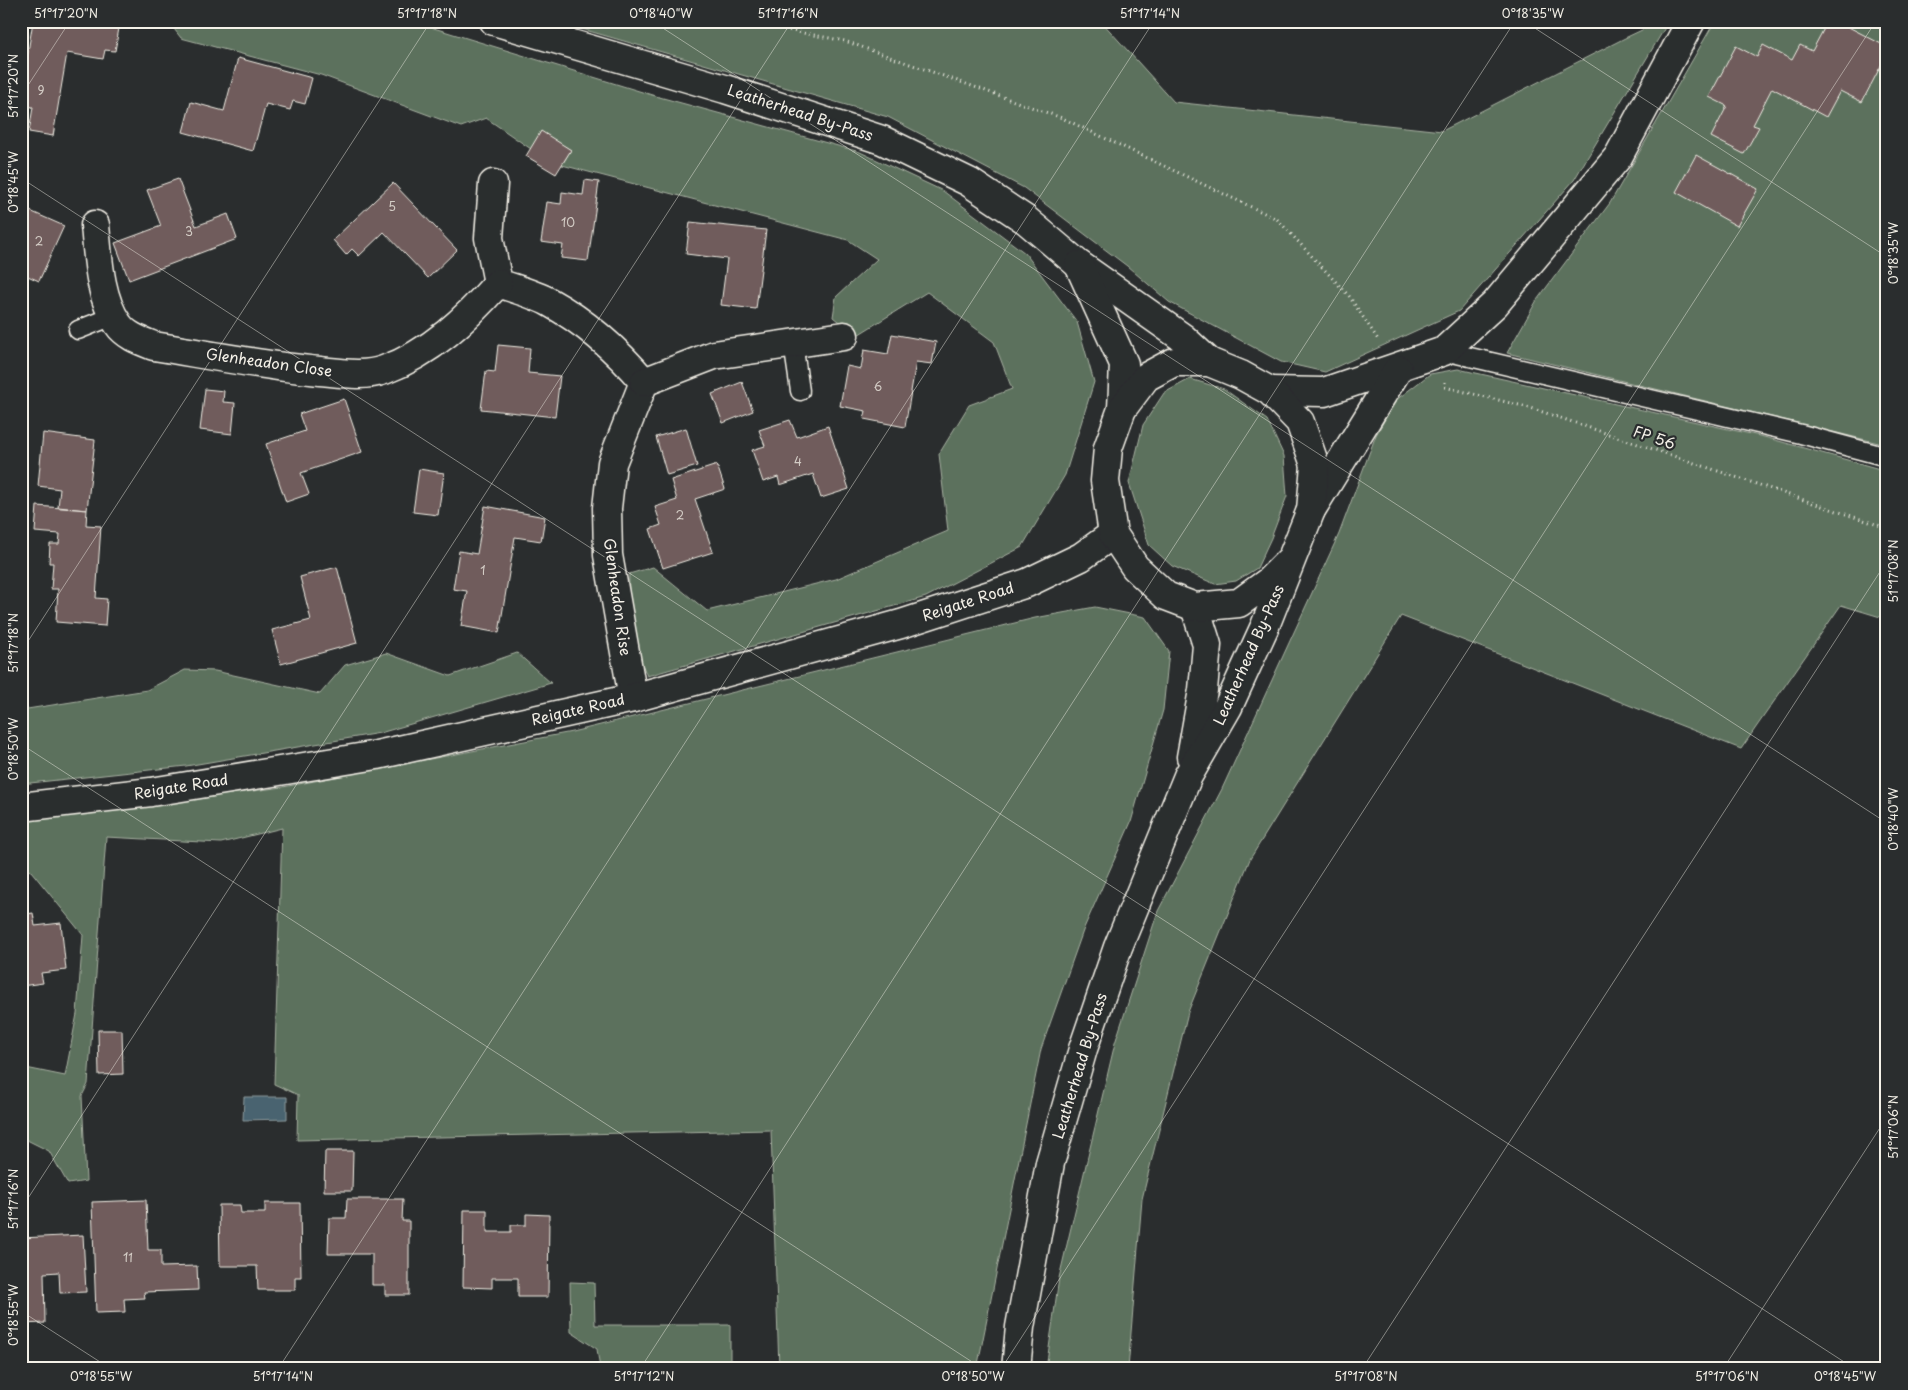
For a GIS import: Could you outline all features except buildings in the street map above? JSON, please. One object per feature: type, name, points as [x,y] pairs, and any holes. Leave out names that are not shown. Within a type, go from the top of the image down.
[{"type":"main road","name":"Leatherhead By-Pass","points":[[494,21],[725,89],[882,140],[969,182],[1026,220],[1078,264],[1183,338],[1209,362]]},
{"type":"main road","points":[[1270,391],[1324,392],[1398,369],[1444,351],[1494,304],[1618,157],[1691,21]]},
{"type":"main road","points":[[493,184],[489,238],[498,282],[548,301],[583,323],[618,351],[644,382],[714,355],[844,336]]},
{"type":"main road","name":"Glenheadon Close","points":[[95,224],[99,265],[109,306],[118,325],[135,338],[154,346],[290,368],[352,374],[384,370],[413,356],[448,334],[474,310],[498,282]]},
{"type":"main road","name":"Leatherhead By-Pass","points":[[1078,264],[1124,364],[1122,409]]},
{"type":"main road","points":[[1292,558],[1268,582],[1239,603],[1195,607],[1166,596],[1135,567],[1113,534],[1105,481],[1108,448],[1122,409],[1146,377],[1174,362],[1209,362],[1241,375],[1270,391],[1300,422],[1315,465],[1311,510]]},
{"type":"main road","points":[[1311,510],[1398,369]]},
{"type":"main road","name":"Glenheadon Rise","points":[[633,698],[608,555],[607,508],[612,463],[644,382]]},
{"type":"main road","name":"Leatherhead By-Pass","points":[[1016,1369],[1020,1327],[1050,1162],[1083,1049],[1118,947],[1188,776],[1228,707],[1265,626],[1311,510]]},
{"type":"main road","name":"Reigate Road","points":[[21,807],[151,792],[377,755],[633,698],[900,624],[1027,583],[1081,557],[1113,534]]},
{"type":"main road","name":"Leatherhead By-Pass","points":[[1188,776],[1203,690],[1207,645],[1195,607]]},
{"type":"lane","points":[[78,330],[113,316]]},
{"type":"lane","points":[[792,343],[800,391]]},
{"type":"lane","points":[[1444,351],[1801,434],[1887,457]]},
{"type":"path","points":[[740,21],[845,42],[1062,118],[1277,219],[1348,296],[1398,369]]},
{"type":"path","name":"FP 56","points":[[1444,351],[1445,387],[1531,408],[1887,528]]},
{"type":"green space","points":[[168,21],[411,21],[652,95],[860,152],[943,191],[1025,253],[1077,322],[1094,382],[1065,475],[1022,547],[926,597],[647,676],[628,630],[629,574],[653,567],[707,611],[836,579],[948,531],[939,454],[969,405],[1012,389],[994,342],[927,292],[856,336],[833,317],[836,297],[877,259],[848,240],[562,165],[571,150],[541,132],[531,149],[486,118],[461,127],[321,75],[181,38]]},
{"type":"green space","points":[[554,21],[1101,21],[1174,102],[1442,131],[1625,38],[1661,21],[1669,21],[1574,180],[1459,311],[1325,372],[1281,362],[1169,302],[1127,266],[1024,188],[888,117]]},
{"type":"green space","points":[[1715,21],[1887,21],[1887,445],[1507,353],[1537,300],[1610,203]]},
{"type":"green space","points":[[1458,369],[1764,437],[1887,471],[1887,619],[1841,605],[1741,749],[1401,616],[1250,859],[1188,1012],[1142,1199],[1128,1369],[1046,1369],[1059,1278],[1115,1043],[1158,911],[1222,789],[1339,534],[1376,435],[1396,400],[1430,374]]},
{"type":"green space","points":[[1190,379],[1224,389],[1267,420],[1284,456],[1287,496],[1271,538],[1257,568],[1236,581],[1215,584],[1172,566],[1149,545],[1129,483],[1143,425],[1164,393]]},
{"type":"green space","points":[[1095,607],[1145,617],[1169,651],[1163,710],[1131,822],[1084,928],[1041,1049],[977,1369],[779,1369],[771,1130],[297,1140],[298,1095],[274,1084],[282,828],[221,843],[106,837],[88,1084],[82,1096],[86,1181],[68,1184],[49,1151],[25,1139],[21,1145],[21,1067],[65,1076],[77,1014],[83,935],[31,871],[21,868],[21,818],[108,810],[283,787],[572,732],[1035,618]]},
{"type":"green space","points":[[386,653],[450,676],[517,653],[551,683],[380,733],[186,766],[21,784],[21,710],[147,690],[185,670],[215,671],[320,694],[345,665]]},
{"type":"green space","points":[[570,1282],[594,1283],[595,1325],[730,1325],[730,1369],[600,1369],[597,1349],[571,1332]]},
{"type":"water","points":[[244,1097],[287,1097],[287,1119],[243,1120]]}]
